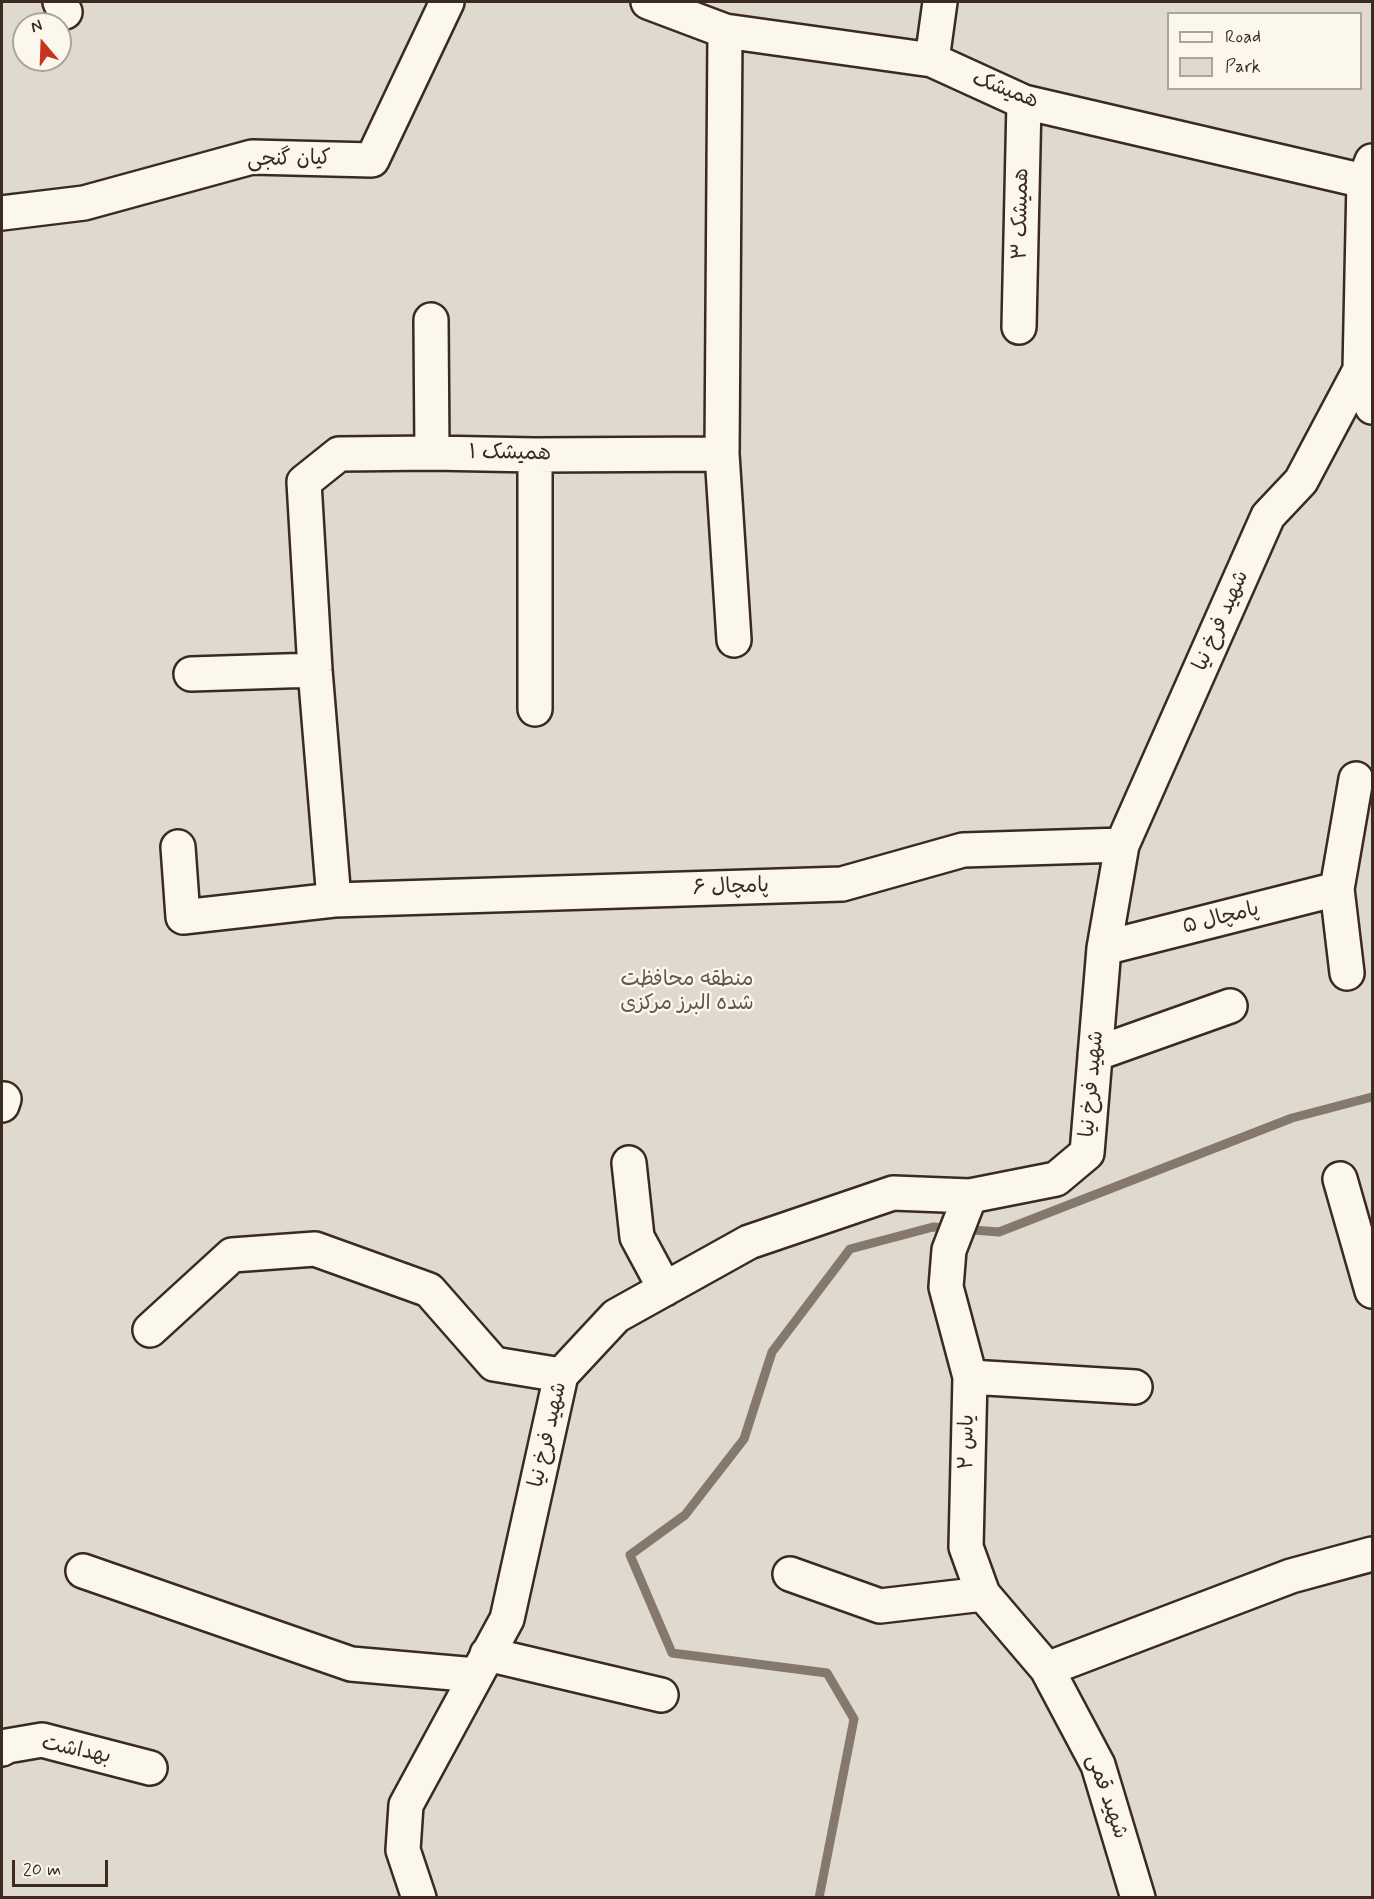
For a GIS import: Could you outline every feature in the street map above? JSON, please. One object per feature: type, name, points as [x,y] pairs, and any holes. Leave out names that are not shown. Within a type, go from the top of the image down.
[{"type":"street","name":"کیان گنجی","points":[[2,213],[84,203],[252,157],[372,160],[447,2]]},
{"type":"street","name":"همیشک","points":[[648,2],[725,31],[932,60],[1024,102],[1370,174]]},
{"type":"street","points":[[932,60],[940,2]]},
{"type":"street","points":[[725,31],[722,454],[734,640]]},
{"type":"street","name":"همیشک ۳","points":[[1019,327],[1024,102]]},
{"type":"street","name":"شهید فرخ نیا","points":[[419,1898],[403,1850],[406,1805],[507,1619],[561,1375],[616,1316],[749,1242],[893,1193],[966,1206],[1056,1179],[1087,1154],[1104,948],[1122,845],[1268,516],[1301,481],[1360,370],[1370,174]]},
{"type":"street","points":[[431,320],[432,453]]},
{"type":"street","points":[[1360,370],[1372,407]]},
{"type":"street","name":"همیشک ۱","points":[[334,900],[315,670],[304,482],[339,454],[722,454]]},
{"type":"street","points":[[535,455],[535,709]]},
{"type":"street","points":[[191,674],[315,670]]},
{"type":"street","points":[[1347,973],[1337,889],[1356,779]]},
{"type":"street","name":"پامچال ۶","points":[[178,847],[183,917],[334,900],[842,884],[963,850],[1122,845]]},
{"type":"street","name":"پامچال ۵","points":[[1104,948],[1337,889]]},
{"type":"street","points":[[1095,1054],[1230,1006]]},
{"type":"street","points":[[629,1163],[637,1237],[665,1289]]},
{"type":"street","points":[[1340,1179],[1372,1291]]},
{"type":"street","name":"یاس ۲","points":[[966,1206],[949,1250],[946,1287],[970,1377],[966,1547],[983,1594],[1047,1669]]},
{"type":"street","points":[[150,1330],[232,1255],[315,1249],[429,1290],[494,1364],[561,1375]]},
{"type":"street","points":[[970,1377],[1135,1387]]},
{"type":"street","points":[[1047,1669],[1291,1576],[1372,1554]]},
{"type":"street","points":[[83,1571],[351,1664],[482,1665],[661,1695]]},
{"type":"street","points":[[790,1574],[880,1606],[983,1594]]},
{"type":"street","name":"شهید قمی","points":[[1047,1669],[1098,1765],[1138,1898]]},
{"type":"street","name":"بهداشت","points":[[2,1749],[7,1746],[42,1740],[150,1768]]},
{"type":"green space","name":"منطقه محافظت شده البرز مرکزی","points":[[2,2],[1372,2],[1372,1897],[2,1897]]},
{"type":"waterway","points":[[819,1898],[854,1719],[827,1673],[672,1653],[630,1555],[685,1515],[744,1439],[772,1352],[850,1249],[933,1227],[999,1232],[1292,1118],[1372,1097]]}]
